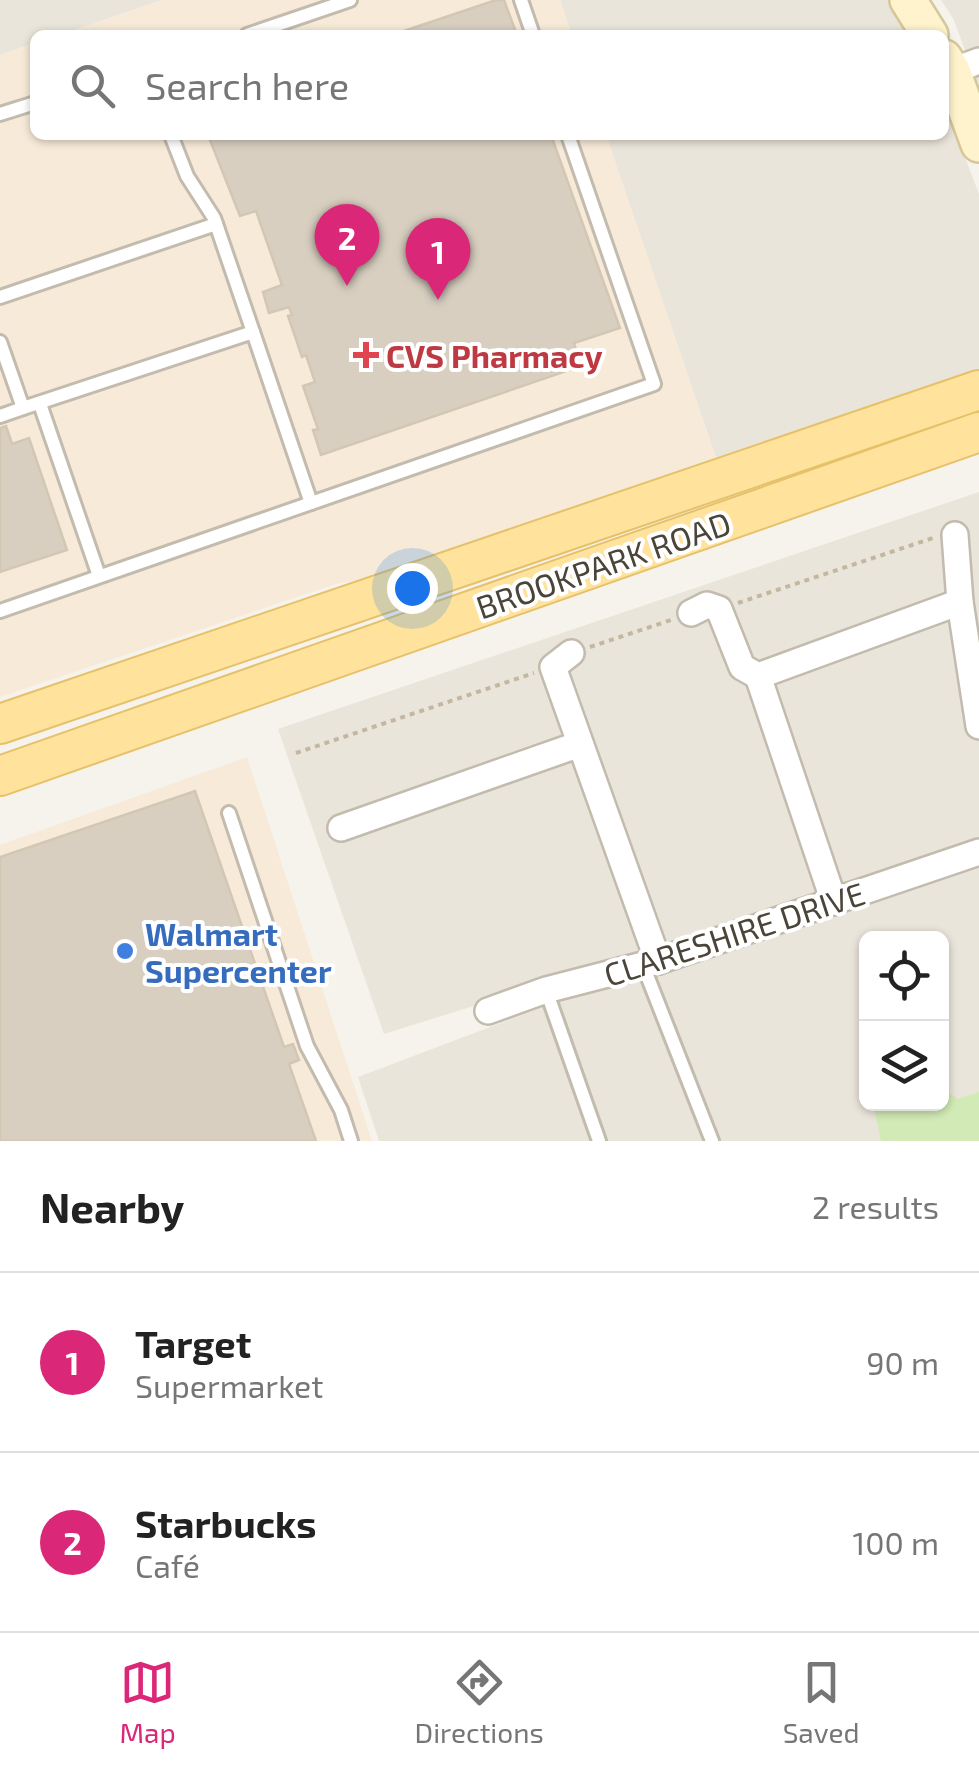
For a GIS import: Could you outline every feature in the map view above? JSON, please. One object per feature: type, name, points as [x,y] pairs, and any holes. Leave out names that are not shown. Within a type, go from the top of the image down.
[{"type":"main road","name":"BROOKPARK ROAD","points":[[0,724],[979,390]]},
{"type":"main road","name":"BROOKPARK ROAD","points":[[0,776],[979,432]]},
{"type":"street","points":[[908,0],[927,30]]},
{"type":"street","points":[[958,63],[979,144]]},
{"type":"street","points":[[944,536],[960,602],[979,726]]},
{"type":"street","points":[[758,676],[960,602]]},
{"type":"street","points":[[691,613],[707,605],[719,609],[742,667],[758,676],[834,902]]},
{"type":"street","points":[[562,660],[580,744],[651,963]]},
{"type":"street","points":[[341,828],[580,744]]},
{"type":"street","name":"CLARESHIRE DRIVE","points":[[488,1011],[546,990],[651,963],[979,852]]},
{"type":"lane","points":[[262,30],[350,0]]},
{"type":"lane","points":[[520,0],[531,30]]},
{"type":"lane","points":[[0,114],[30,105]]},
{"type":"lane","points":[[173,140],[186,176],[216,224],[311,503]]},
{"type":"lane","points":[[0,611],[654,384],[570,140]]},
{"type":"lane","points":[[0,297],[216,224]]},
{"type":"lane","points":[[0,416],[253,332]]},
{"type":"lane","points":[[0,342],[23,408]]},
{"type":"lane","points":[[40,404],[99,576]]},
{"type":"lane","points":[[229,814],[307,1046],[341,1110],[352,1141]]},
{"type":"lane","points":[[651,963],[712,1141]]},
{"type":"lane","points":[[546,990],[600,1141]]},
{"type":"path","points":[[719,609],[944,536]]},
{"type":"path","points":[[296,753],[691,613]]},
{"type":"shaded area","points":[[0,0],[162,0],[75,30],[30,30],[30,45],[0,55]]},
{"type":"shaded area","points":[[162,0],[560,0],[570,30],[75,30]]},
{"type":"shaded area","points":[[560,0],[895,0],[910,30],[570,30]]},
{"type":"shaded area","points":[[941,0],[979,0],[979,88],[953,18]]},
{"type":"shaded area","points":[[30,45],[30,140],[608,140],[717,461],[392,575],[339,583],[0,697],[0,55]]},
{"type":"shaded area","points":[[949,116],[979,194],[979,373],[717,461],[608,140],[949,140]]},
{"type":"shaded area","points":[[979,492],[979,837],[687,939],[384,1034],[278,729]]},
{"type":"shaded area","name":"Walmart Supercenter","points":[[247,757],[372,1141],[0,1141],[0,845]]},
{"type":"shaded area","points":[[979,864],[979,1141],[379,1141],[358,1077],[564,999],[874,902]]},
{"type":"green space","points":[[979,1092],[979,1141],[881,1141],[875,1111],[949,1111],[949,1093],[958,1099]]},
{"type":"building","points":[[504,0],[515,30],[407,30]]},
{"type":"building","points":[[210,140],[553,140],[620,328],[574,343],[581,366],[321,455],[313,430],[318,429],[303,386],[315,382],[306,355],[302,357],[288,316],[292,315],[289,307],[269,313],[263,292],[282,285],[256,211],[240,216]]},
{"type":"building","points":[[6,426],[12,444],[29,438],[67,550],[0,572],[0,428]]},
{"type":"building","name":"Walmart Supercenter","points":[[195,791],[284,1047],[293,1044],[299,1060],[289,1064],[316,1141],[0,1141],[0,857]]},
{"type":"place","name":"Starbucks","points":[[347,286]]},
{"type":"place","name":"Target","points":[[438,300]]},
{"type":"place","name":"CVS Pharmacy","points":[[366,355]]},
{"type":"place","name":"Walmart Supercenter","points":[[125,951]]}]
